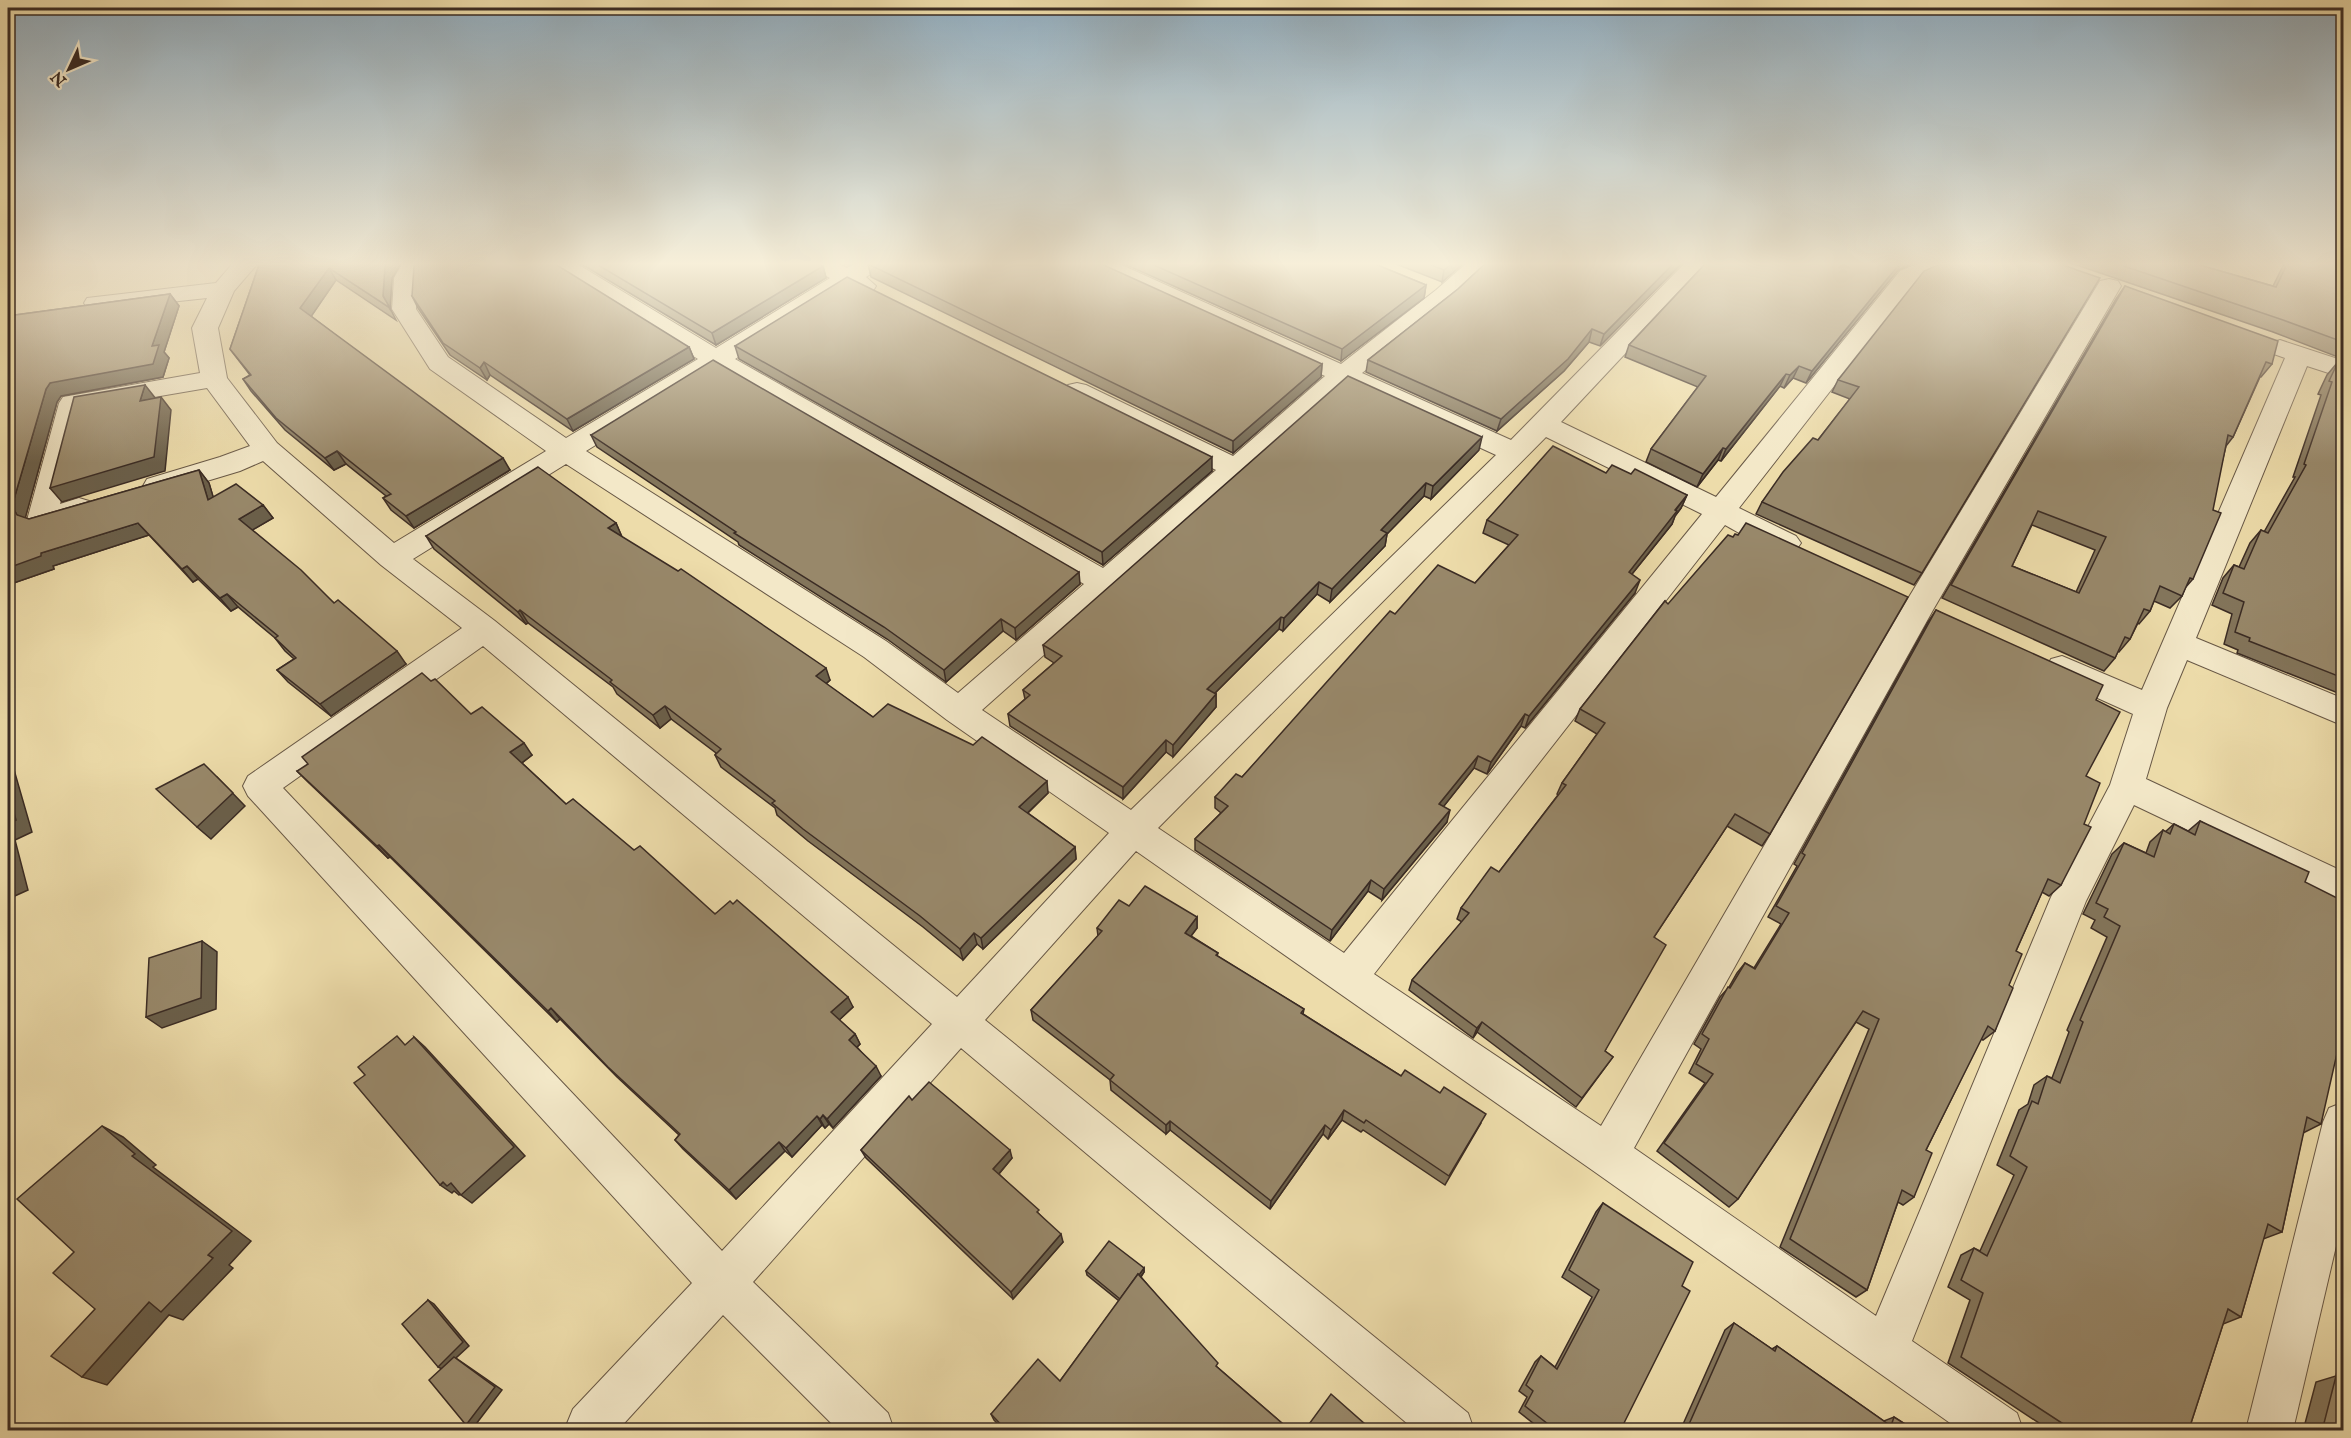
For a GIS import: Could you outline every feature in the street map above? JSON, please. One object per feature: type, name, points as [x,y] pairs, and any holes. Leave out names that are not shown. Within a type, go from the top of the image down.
[{"type":"street","points":[[205,329],[214,379],[267,448],[392,558],[484,629],[1451,1431]]},
{"type":"street","points":[[417,329],[439,363],[564,450],[874,649],[959,711],[1606,1155],[2000,1431]]},
{"type":"street","points":[[668,329],[1104,582]]},
{"type":"street","points":[[392,558],[764,329]]},
{"type":"street","points":[[1246,329],[1515,453]]},
{"type":"street","points":[[959,711],[1104,582],[1237,470],[1393,329]]},
{"type":"street","points":[[590,1425],[1134,829],[1515,453],[1634,329]]},
{"type":"street","points":[[1348,978],[1866,329]]},
{"type":"street","points":[[1606,1155],[1920,605],[2083,329]]},
{"type":"street","points":[[2254,339],[2343,370]]},
{"type":"street","points":[[1885,1350],[2069,897],[2127,786],[2151,708],[2180,644],[2299,355]]},
{"type":"street","points":[[214,379],[72,403],[41,520],[230,464],[267,448]]},
{"type":"street","points":[[1058,381],[1237,470]]},
{"type":"street","points":[[1543,424],[1720,512],[1815,556]]},
{"type":"street","points":[[484,629],[260,786],[722,1283],[871,1431]]},
{"type":"street","points":[[2180,644],[2343,713]]},
{"type":"street","points":[[2036,656],[2151,708]]},
{"type":"street","points":[[2127,786],[2343,890]]},
{"type":"street","points":[[2269,1431],[2343,1122]]},
{"type":"building","points":[[8,329],[158,329],[152,346],[159,345],[153,364],[50,383],[46,389],[12,506],[17,515],[29,519],[199,470],[208,500],[236,484],[263,505],[239,519],[301,570],[334,603],[338,600],[397,651],[320,704],[277,670],[296,658],[275,638],[278,636],[227,594],[220,598],[187,566],[182,569],[138,523],[41,553],[41,556],[8,568]]},
{"type":"building","points":[[237,329],[329,329],[503,458],[406,516],[383,498],[391,494],[337,451],[325,458],[276,418],[243,379],[251,375],[230,349]]},
{"type":"building","points":[[434,329],[660,329],[689,347],[567,419],[484,362],[480,368],[443,343]]},
{"type":"building","points":[[705,329],[718,329],[712,333]]},
{"type":"building","points":[[762,329],[953,329],[1212,457],[1102,552],[735,346]]},
{"type":"building","points":[[1002,329],[1245,329],[1322,364],[1233,441]]},
{"type":"building","points":[[1297,329],[1368,329],[1342,349]]},
{"type":"building","points":[[1407,329],[1592,329],[1568,359],[1501,419],[1368,360]]},
{"type":"building","points":[[1592,329],[1609,329],[1604,334]]},
{"type":"building","points":[[1644,329],[1846,329],[1812,371],[1799,366],[1790,375],[1786,374],[1703,474],[1651,449],[1706,376],[1629,345]]},
{"type":"building","points":[[1878,329],[2069,329],[1922,573],[1762,502],[1783,472],[1813,438],[1818,440],[1859,387],[1838,380]]},
{"type":"building","points":[[2100,329],[2245,329],[2278,341],[2272,364],[2266,362],[2233,437],[2228,435],[2213,510],[2221,513],[2193,579],[2190,578],[2182,596],[2160,586],[2150,611],[2144,609],[2130,639],[2125,637],[2115,658],[1951,585]],"holes":[[[2038,511],[2106,537],[2079,593],[2012,566]]]},
{"type":"building","points":[[2308,329],[2343,329],[2343,342]]},
{"type":"building","points":[[713,360],[1079,572],[1015,628],[1001,619],[944,670],[884,627],[734,533],[736,532],[591,435]]},
{"type":"building","points":[[2338,362],[2343,364],[2343,678],[2249,641],[2250,638],[2235,632],[2244,602],[2223,593],[2234,565],[2244,569],[2261,530],[2268,533],[2306,465],[2304,464],[2332,382],[2329,381]]},
{"type":"building","points":[[1348,376],[1482,437],[1433,486],[1426,483],[1381,530],[1387,533],[1332,589],[1319,582],[1284,618],[1281,617],[1207,689],[1216,694],[1173,745],[1166,740],[1123,787],[1008,714],[1030,695],[1023,690],[1062,656],[1043,645]]},
{"type":"building","points":[[145,385],[140,401],[161,397],[154,457],[50,488],[74,397]]},
{"type":"building","points":[[1553,446],[1606,473],[1612,465],[1631,474],[1635,469],[1687,495],[1629,572],[1640,580],[1529,716],[1525,714],[1491,762],[1478,756],[1439,804],[1450,810],[1384,889],[1371,880],[1332,930],[1195,839],[1228,806],[1215,797],[1236,774],[1242,777],[1390,611],[1395,614],[1438,565],[1475,583],[1518,535],[1487,520]]},
{"type":"building","points":[[538,467],[616,523],[608,528],[678,571],[681,569],[826,668],[816,676],[873,717],[888,704],[973,745],[982,737],[1047,781],[1019,807],[1075,847],[981,938],[974,933],[960,949],[920,916],[803,829],[772,803],[775,801],[715,755],[721,749],[665,706],[653,715],[610,682],[612,680],[520,610],[518,612],[426,536]]},
{"type":"building","points":[[1746,523],[1908,597],[1770,834],[1735,814],[1654,937],[1666,945],[1605,1051],[1613,1057],[1582,1098],[1482,1022],[1477,1028],[1412,980],[1469,913],[1461,908],[1491,867],[1499,872],[1566,785],[1562,783],[1605,723],[1580,709],[1665,601],[1668,604],[1728,535],[1733,537],[1735,534],[1738,535]]},
{"type":"building","points":[[1936,610],[2103,685],[2096,700],[2120,712],[2086,776],[2100,783],[2084,824],[2091,827],[2061,885],[2048,879],[2016,951],[2022,954],[2009,985],[2013,988],[1995,1031],[1988,1026],[1926,1150],[1932,1153],[1914,1197],[1902,1190],[1867,1290],[1790,1239],[1879,1019],[1863,1011],[1738,1199],[1664,1143],[1713,1074],[1696,1064],[1709,1039],[1702,1034],[1728,987],[1730,988],[1745,963],[1755,969],[1789,913],[1776,906],[1805,855],[1802,853]]},
{"type":"building","points":[[422,673],[431,681],[435,679],[471,714],[482,707],[524,743],[510,752],[566,804],[573,799],[634,850],[640,846],[715,914],[730,901],[733,904],[737,900],[848,997],[831,1012],[855,1034],[849,1040],[876,1066],[827,1119],[823,1115],[820,1119],[817,1116],[786,1148],[779,1142],[729,1190],[675,1140],[680,1134],[608,1067],[551,1008],[548,1011],[379,845],[377,846],[297,771],[308,764],[302,757]]},
{"type":"building","points":[[204,764],[233,793],[197,827],[156,789]]},
{"type":"building","points":[[8,789],[16,820],[8,824]]},
{"type":"building","points":[[2200,821],[2309,872],[2305,882],[2343,901],[2343,1005],[2337,1024],[2343,1027],[2321,1124],[2307,1117],[2282,1232],[2268,1224],[2241,1317],[2228,1309],[2191,1423],[2203,1431],[2074,1431],[1961,1357],[1983,1293],[1961,1280],[1974,1248],[1987,1256],[2027,1167],[2010,1156],[2032,1101],[2038,1104],[2047,1076],[2060,1083],[2083,1022],[2080,1020],[2120,926],[2104,917],[2108,909],[2096,903],[2124,843],[2154,857],[2163,830],[2170,834],[2174,824],[2195,835]]},
{"type":"building","points":[[8,862],[12,878],[8,880]]},
{"type":"building","points":[[1145,886],[1197,917],[1185,933],[1218,953],[1216,955],[1304,1009],[1301,1013],[1401,1076],[1405,1070],[1440,1093],[1444,1087],[1486,1114],[1449,1176],[1366,1120],[1364,1123],[1344,1110],[1331,1130],[1325,1125],[1271,1201],[1170,1121],[1166,1125],[1110,1080],[1114,1075],[1031,1010],[1102,931],[1097,928],[1119,900],[1129,906]]},
{"type":"building","points":[[202,941],[201,998],[146,1017],[149,958]]},
{"type":"building","points":[[397,1036],[405,1045],[414,1037],[514,1147],[461,1195],[451,1183],[447,1186],[443,1182],[440,1185],[354,1083],[365,1075],[358,1067]]},
{"type":"building","points":[[929,1082],[1010,1150],[993,1169],[1039,1210],[1037,1212],[1061,1234],[1011,1292],[861,1150],[909,1096],[912,1100]]},
{"type":"building","points":[[102,1126],[135,1154],[132,1156],[232,1231],[208,1255],[213,1258],[161,1312],[149,1302],[82,1377],[51,1356],[95,1309],[53,1273],[74,1252],[17,1199]]},
{"type":"building","points":[[1603,1203],[1693,1262],[1682,1286],[1690,1291],[1620,1431],[1557,1431],[1525,1406],[1533,1391],[1526,1385],[1541,1356],[1557,1369],[1599,1290],[1569,1270]]},
{"type":"building","points":[[1109,1241],[1144,1268],[1120,1299],[1086,1271]]},
{"type":"building","points":[[1138,1274],[1218,1363],[1216,1366],[1291,1431],[1007,1431],[991,1414],[1038,1359],[1060,1381]]},
{"type":"building","points":[[428,1300],[463,1342],[438,1367],[402,1324]]},
{"type":"building","points":[[1734,1323],[1775,1351],[1777,1346],[1891,1426],[1894,1417],[1916,1431],[1686,1431]]},
{"type":"building","points":[[454,1357],[495,1387],[466,1425],[429,1380]]},
{"type":"building","points":[[2336,1376],[2343,1381],[2343,1431],[2322,1431]]},
{"type":"building","points":[[1331,1394],[1366,1425],[1362,1431],[1304,1431]]}]
